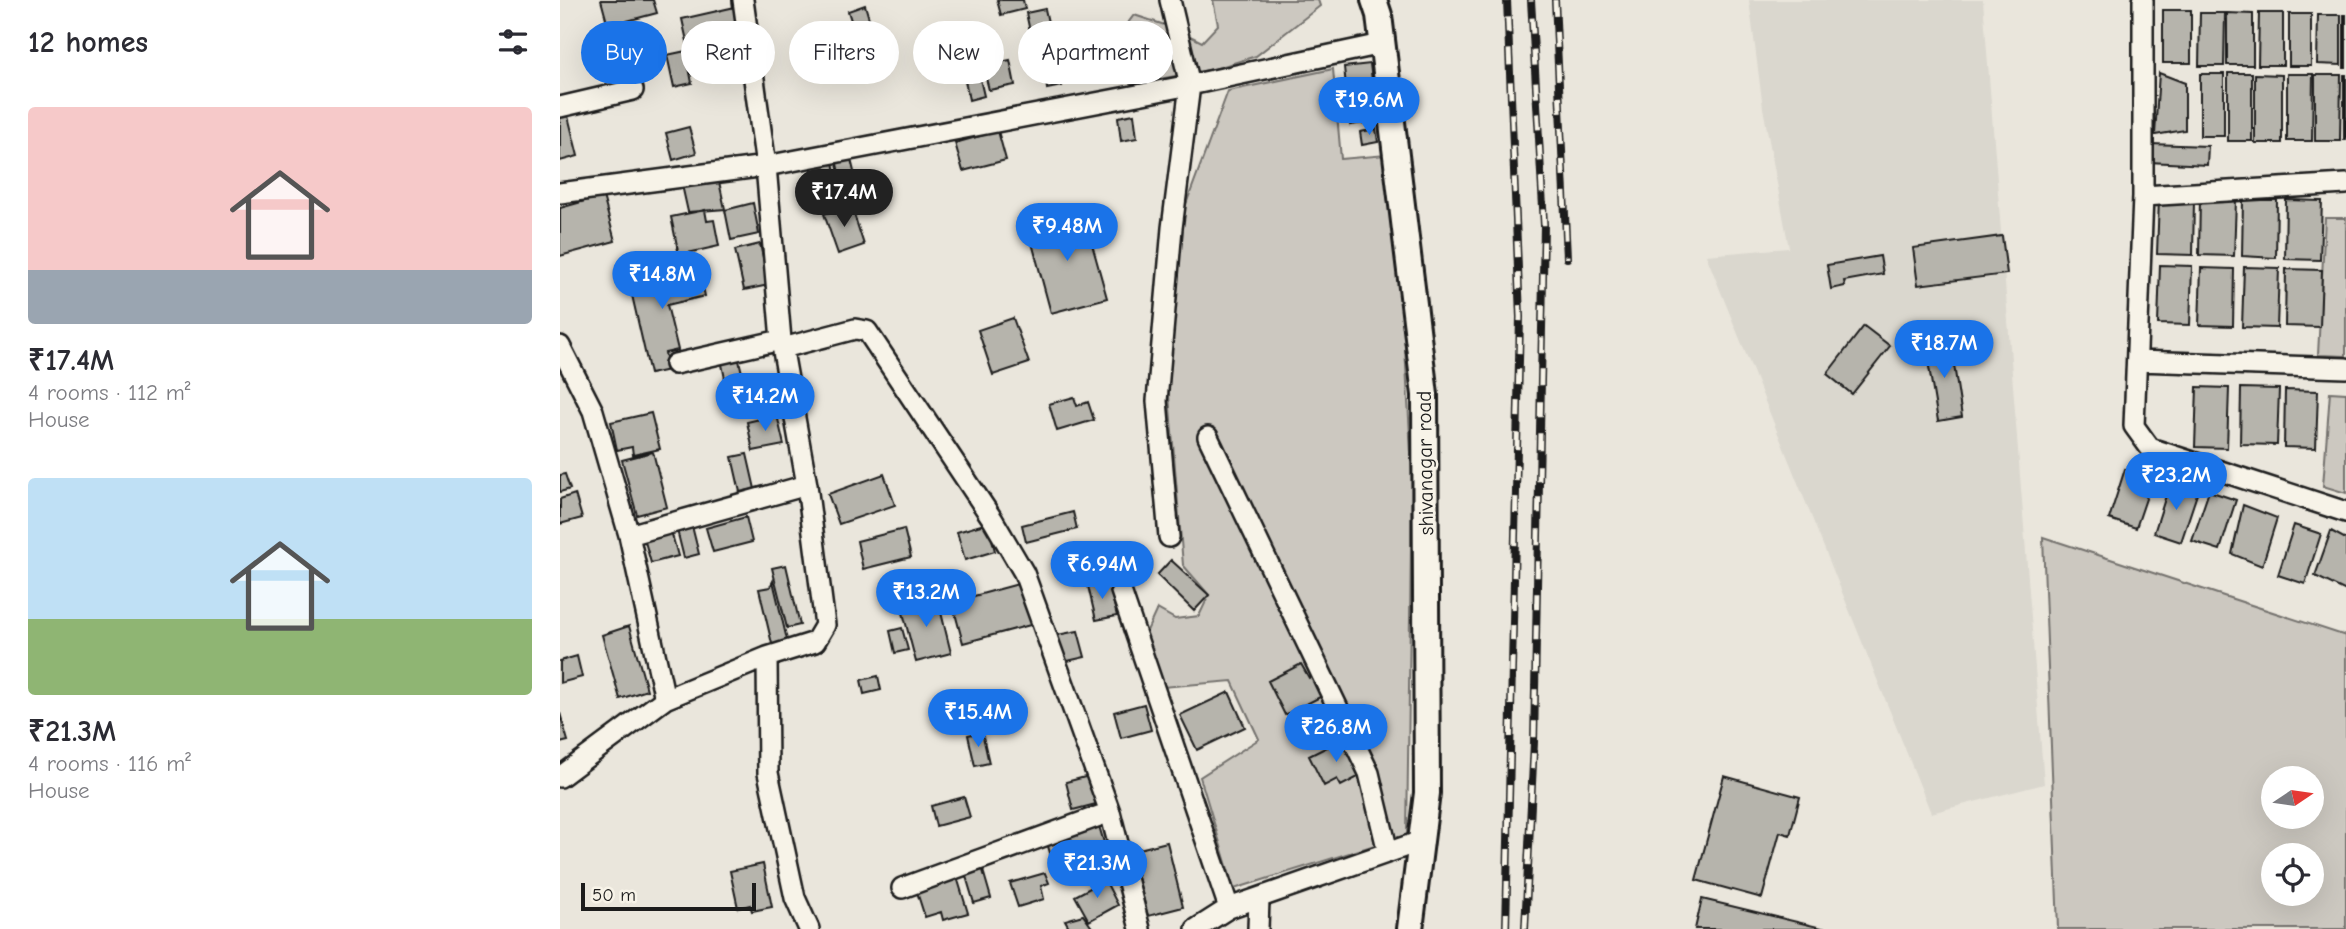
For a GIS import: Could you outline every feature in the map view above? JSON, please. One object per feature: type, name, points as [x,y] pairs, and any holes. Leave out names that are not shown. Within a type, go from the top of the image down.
[{"type":"street","points":[[560,777],[665,699],[767,657],[815,642],[825,625],[807,485],[782,344],[766,166],[743,0]]},
{"type":"street","points":[[1169,537],[1157,401],[1172,228],[1190,85],[1170,0]]},
{"type":"street","name":"shivanagar road","points":[[1374,0],[1382,44],[1425,395],[1427,793],[1410,929]]},
{"type":"street","points":[[2143,0],[2143,196],[2134,426],[2150,448],[2346,512]]},
{"type":"street","points":[[560,193],[766,166],[1190,85],[1382,44]]},
{"type":"street","points":[[560,107],[632,90]]},
{"type":"street","points":[[2143,196],[2346,184]]},
{"type":"street","points":[[675,364],[855,329],[862,328],[871,336],[986,509],[1024,573],[1110,812],[1140,929]]},
{"type":"street","points":[[560,346],[593,411],[629,535],[665,699]]},
{"type":"street","points":[[2137,360],[2346,368]]},
{"type":"street","points":[[1208,438],[1370,773],[1388,852]]},
{"type":"street","points":[[629,535],[807,485]]},
{"type":"street","points":[[1121,591],[1229,908]]},
{"type":"street","points":[[767,657],[768,773],[796,898],[809,929]]},
{"type":"street","points":[[902,888],[1110,812]]},
{"type":"street","points":[[1196,929],[1229,908],[1421,841]]},
{"type":"street","points":[[1258,929],[1259,899]]},
{"type":"shaded area","points":[[1213,0],[1318,0],[1320,6],[1256,56],[1214,69],[1173,77],[1173,28],[1202,42],[1218,25]]},
{"type":"shaded area","points":[[1749,0],[1983,0],[2044,784],[1931,813],[1706,255],[1789,248],[1763,108]]},
{"type":"shaded area","points":[[1134,15],[1152,21],[1130,21]]},
{"type":"shaded area","points":[[1333,69],[1341,159],[1386,155],[1402,295],[1412,471],[1407,835],[1234,889],[1200,777],[1259,739],[1232,681],[1163,687],[1146,633],[1157,609],[1175,619],[1199,616],[1209,595],[1183,565],[1167,371],[1182,215],[1228,91]]},
{"type":"shaded area","points":[[2325,218],[2346,218],[2346,356],[2318,355]]},
{"type":"shaded area","points":[[2330,392],[2346,393],[2346,493],[2323,486]]},
{"type":"shaded area","points":[[2043,537],[2346,636],[2346,929],[2058,929]]},
{"type":"building","points":[[601,0],[653,0],[657,13],[627,21],[607,21]]},
{"type":"building","points":[[997,0],[1023,0],[1025,9],[1001,15]]},
{"type":"building","points":[[865,5],[870,21],[851,21],[848,11]]},
{"type":"building","points":[[735,7],[738,21],[682,21]]},
{"type":"building","points":[[1045,9],[1048,21],[1028,21],[1026,13]]},
{"type":"building","points":[[2163,10],[2191,10],[2191,63],[2163,63]]},
{"type":"building","points":[[2200,13],[2225,13],[2224,66],[2199,66]]},
{"type":"building","points":[[2227,13],[2253,14],[2253,65],[2227,65]]},
{"type":"building","points":[[2259,13],[2283,13],[2283,65],[2258,65]]},
{"type":"building","points":[[2289,14],[2311,14],[2311,66],[2289,66]]},
{"type":"building","points":[[2318,15],[2341,15],[2341,65],[2317,64]]},
{"type":"building","points":[[2346,15],[2346,68],[2344,68]]},
{"type":"building","points":[[681,52],[681,84],[688,84],[674,87],[667,55]]},
{"type":"building","points":[[1010,60],[1015,85],[989,90],[988,84],[1004,84],[1004,61]]},
{"type":"building","points":[[1370,64],[1377,121],[1350,125],[1344,67]]},
{"type":"building","points":[[2159,73],[2185,83],[2185,130],[2155,135]]},
{"type":"building","points":[[2228,73],[2252,73],[2252,141],[2228,141]]},
{"type":"building","points":[[2200,74],[2224,74],[2224,136],[2200,136]]},
{"type":"building","points":[[2255,74],[2282,75],[2282,143],[2255,143]]},
{"type":"building","points":[[2287,74],[2313,74],[2312,141],[2287,141]]},
{"type":"building","points":[[2315,75],[2341,75],[2340,141],[2315,141]]},
{"type":"building","points":[[2346,75],[2346,140],[2344,140]]},
{"type":"building","points":[[966,84],[981,84],[984,96],[969,100]]},
{"type":"building","points":[[1046,84],[1062,84],[1062,86],[1047,89]]},
{"type":"building","points":[[566,108],[578,156],[560,161],[560,110]]},
{"type":"building","points":[[1134,114],[1137,138],[1121,141],[1118,117]]},
{"type":"building","points":[[689,127],[696,153],[673,160],[666,133]]},
{"type":"building","points":[[1376,129],[1378,142],[1362,145],[1360,132]]},
{"type":"building","points":[[998,131],[1006,160],[963,171],[955,143]]},
{"type":"building","points":[[2150,144],[2208,146],[2207,165],[2149,162]]},
{"type":"building","points":[[849,151],[857,184],[842,188],[835,154]]},
{"type":"building","points":[[832,158],[836,176],[815,181],[810,164]]},
{"type":"building","points":[[718,177],[725,209],[688,212],[682,185]]},
{"type":"building","points":[[603,196],[615,241],[560,256],[560,208]]},
{"type":"building","points":[[2159,198],[2194,199],[2193,255],[2157,254]]},
{"type":"building","points":[[2200,199],[2236,200],[2234,256],[2199,255]]},
{"type":"building","points":[[2243,200],[2277,200],[2276,258],[2242,256]]},
{"type":"building","points":[[2286,200],[2322,201],[2320,260],[2285,259]]},
{"type":"building","points":[[753,203],[759,234],[731,240],[725,210]]},
{"type":"building","points":[[851,205],[864,245],[838,254],[824,214]]},
{"type":"building","points":[[705,210],[707,221],[714,220],[719,246],[679,255],[671,217]]},
{"type":"building","points":[[1083,212],[1107,298],[1051,313],[1028,228]]},
{"type":"building","points":[[2002,236],[2007,274],[1918,285],[1913,248]]},
{"type":"building","points":[[760,244],[769,285],[744,290],[735,250]]},
{"type":"building","points":[[1880,256],[1883,274],[1844,281],[1845,286],[1831,289],[1827,265]]},
{"type":"building","points":[[2160,265],[2192,266],[2190,325],[2158,324]]},
{"type":"building","points":[[698,266],[705,296],[667,305],[678,350],[665,353],[669,370],[650,374],[629,282]]},
{"type":"building","points":[[2244,267],[2279,268],[2277,328],[2242,327]]},
{"type":"building","points":[[2201,268],[2234,269],[2233,326],[2199,325]]},
{"type":"building","points":[[2286,269],[2322,270],[2320,327],[2285,326]]},
{"type":"building","points":[[1013,318],[1029,363],[993,375],[978,330]]},
{"type":"building","points":[[1864,326],[1890,346],[1852,394],[1827,374]]},
{"type":"building","points":[[1950,339],[1962,417],[1938,421],[1925,343]]},
{"type":"building","points":[[737,352],[748,398],[730,402],[720,355]]},
{"type":"building","points":[[2197,387],[2229,388],[2227,448],[2195,447]]},
{"type":"building","points":[[2241,388],[2279,389],[2277,445],[2240,444]]},
{"type":"building","points":[[2285,390],[2318,391],[2316,448],[2284,447]]},
{"type":"building","points":[[1074,397],[1077,406],[1088,402],[1094,420],[1057,431],[1049,404]]},
{"type":"building","points":[[651,413],[660,449],[633,455],[632,447],[617,450],[611,422]]},
{"type":"building","points":[[777,415],[784,445],[753,451],[747,422]]},
{"type":"building","points":[[653,452],[667,507],[637,515],[622,460]]},
{"type":"building","points":[[747,454],[755,489],[740,492],[732,457]]},
{"type":"building","points":[[2125,469],[2153,478],[2136,528],[2109,519]]},
{"type":"building","points":[[565,474],[570,489],[560,492],[560,475]]},
{"type":"building","points":[[884,474],[895,505],[839,524],[828,494]]},
{"type":"building","points":[[2170,483],[2198,491],[2181,542],[2154,533]]},
{"type":"building","points":[[2209,491],[2236,500],[2220,550],[2192,541]]},
{"type":"building","points":[[575,494],[582,518],[560,524],[560,499]]},
{"type":"building","points":[[2243,505],[2277,518],[2262,566],[2232,554]]},
{"type":"building","points":[[1073,512],[1077,529],[1026,542],[1022,525]]},
{"type":"building","points":[[746,517],[752,542],[713,552],[706,528]]},
{"type":"building","points":[[691,522],[699,554],[684,558],[676,526]]},
{"type":"building","points":[[988,523],[995,551],[965,560],[957,532]]},
{"type":"building","points":[[2294,525],[2321,534],[2305,584],[2278,575]]},
{"type":"building","points":[[904,529],[911,557],[863,569],[857,541]]},
{"type":"building","points":[[671,531],[678,556],[651,563],[644,538]]},
{"type":"building","points":[[2331,531],[2346,539],[2346,591],[2315,576]]},
{"type":"building","points":[[1171,560],[1209,595],[1194,611],[1157,575]]},
{"type":"building","points":[[786,565],[800,625],[787,628],[772,568]]},
{"type":"building","points":[[773,581],[788,644],[773,648],[759,589],[770,587]]},
{"type":"building","points":[[1108,581],[1117,616],[1096,620],[1088,586]]},
{"type":"building","points":[[1022,583],[1034,624],[963,643],[952,602]]},
{"type":"building","points":[[937,596],[951,653],[916,662],[901,605]]},
{"type":"building","points":[[629,626],[647,690],[620,699],[602,635]]},
{"type":"building","points":[[902,628],[908,650],[895,653],[890,631]]},
{"type":"building","points":[[1078,631],[1085,657],[1063,662],[1057,635]]},
{"type":"building","points":[[577,656],[582,677],[560,683],[560,661]]},
{"type":"building","points":[[1301,664],[1309,678],[1317,674],[1328,693],[1285,715],[1268,681]]},
{"type":"building","points":[[878,676],[881,690],[864,694],[861,680]]},
{"type":"building","points":[[1229,692],[1245,727],[1197,750],[1180,715]]},
{"type":"building","points":[[1144,704],[1151,730],[1121,738],[1114,712]]},
{"type":"building","points":[[560,713],[568,741],[560,743]]},
{"type":"building","points":[[982,732],[989,763],[975,766],[968,735]]},
{"type":"building","points":[[1343,739],[1362,775],[1341,786],[1337,779],[1324,786],[1309,756]]},
{"type":"building","points":[[1089,776],[1096,804],[1073,810],[1066,782]]},
{"type":"building","points":[[1724,776],[1800,797],[1790,835],[1780,832],[1762,898],[1696,880]]},
{"type":"building","points":[[964,797],[970,817],[936,826],[931,806]]},
{"type":"building","points":[[1099,826],[1105,846],[1053,863],[1047,843]]},
{"type":"building","points":[[1167,842],[1183,907],[1148,916],[1131,851]]},
{"type":"building","points":[[763,864],[772,907],[752,911],[750,905],[738,908],[730,871]]},
{"type":"building","points":[[982,867],[991,898],[974,903],[965,873]]},
{"type":"building","points":[[1045,873],[1049,883],[1041,886],[1044,899],[1018,907],[1010,883]]},
{"type":"building","points":[[957,877],[968,913],[943,920],[941,912],[925,917],[916,889]]},
{"type":"building","points":[[1105,880],[1118,905],[1089,921],[1075,896]]},
{"type":"building","points":[[1702,899],[1826,929],[1695,929]]},
{"type":"building","points":[[1083,915],[1093,929],[1070,929],[1065,920]]},
{"type":"railway","points":[[1506,929],[1520,317],[1507,0]]},
{"type":"railway","points":[[1525,929],[1534,742],[1544,225],[1531,0]]},
{"type":"railway","points":[[1555,0],[1567,258]]}]
